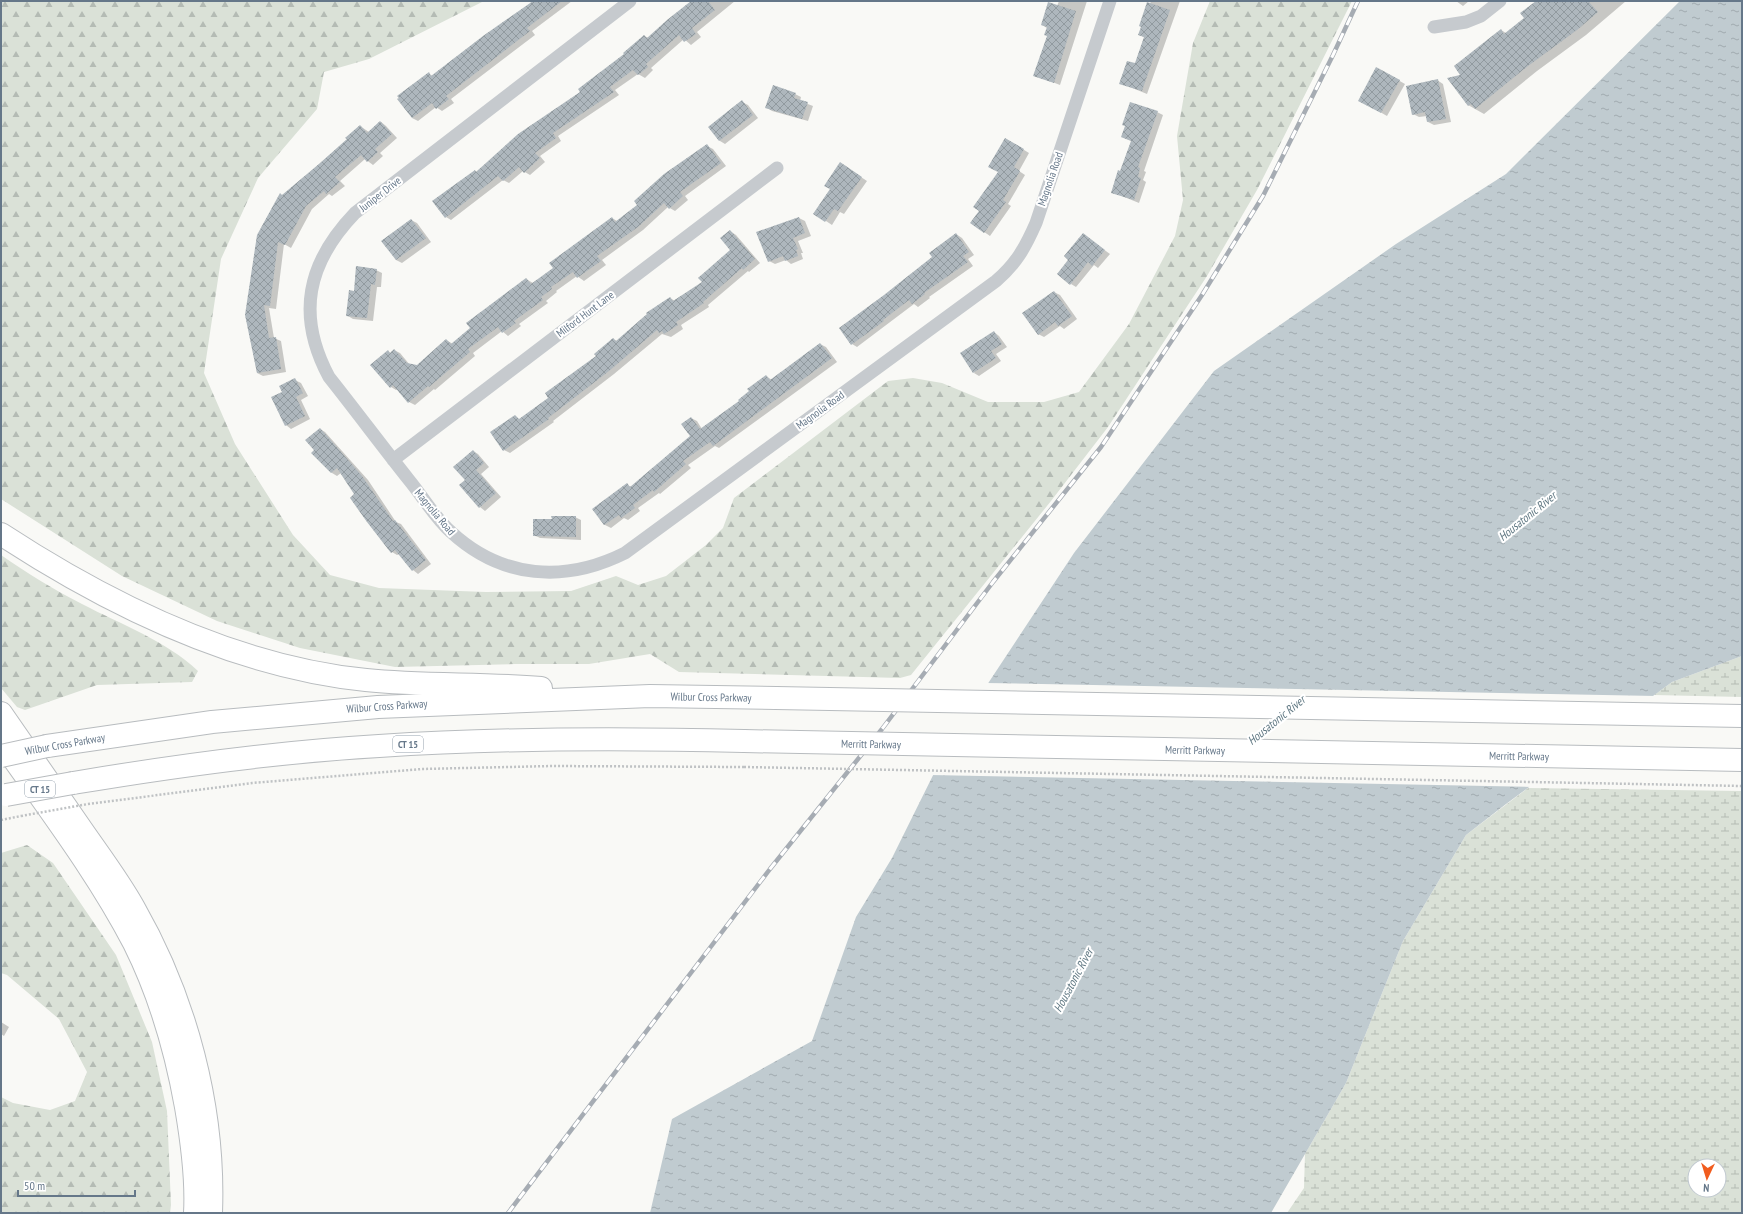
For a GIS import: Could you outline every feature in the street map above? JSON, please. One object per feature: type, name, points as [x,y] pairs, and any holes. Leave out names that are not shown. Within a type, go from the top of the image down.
[{"type":"highway","points":[[1,534],[77,579],[161,621],[207,641],[275,662],[337,676],[366,680],[497,684],[650,696]]},
{"type":"highway","name":"Wilbur Cross Parkway","points":[[1,756],[47,746],[205,723],[323,711],[435,704],[650,696],[1742,716]]},
{"type":"highway","points":[[1,713],[118,882],[150,937],[162,965],[184,1022],[199,1082],[209,1147],[210,1213]]},
{"type":"highway","name":"Merritt Parkway","points":[[4,795],[217,761],[386,746],[544,739],[744,741],[1742,760]]},
{"type":"highway","points":[[1,740],[116,910],[134,944],[158,998],[176,1056],[188,1119],[195,1179],[195,1213]]},
{"type":"street","name":"Juniper Drive","points":[[393,460],[330,377],[319,357],[313,338],[310,317],[314,276],[320,259],[340,228],[355,213],[630,1]]},
{"type":"street","name":"Magnolia Road","points":[[393,460],[449,531],[479,554],[496,562],[532,572],[568,572],[590,568],[626,553],[1009,270],[1020,256],[1036,223],[1110,1]]},
{"type":"street","points":[[1434,27],[1466,22],[1481,16],[1500,1]]},
{"type":"street","name":"Milford Hunt Lane","points":[[393,460],[777,168]]},
{"type":"path","points":[[1,820],[88,804],[252,783],[422,769],[552,766],[744,767],[1742,786]]},
{"type":"green space","points":[[1,1],[484,1],[369,59],[324,72],[317,109],[258,178],[221,259],[204,373],[235,444],[293,535],[330,575],[379,588],[486,592],[571,591],[616,576],[638,585],[666,576],[706,545],[723,528],[734,498],[888,381],[913,378],[942,383],[988,402],[1044,402],[1079,392],[1129,324],[1175,236],[1183,200],[1177,136],[1193,43],[1210,1],[1352,1],[1257,190],[1207,276],[1108,427],[1051,501],[911,675],[900,678],[679,672],[650,654],[589,664],[395,667],[300,648],[217,621],[122,576],[1,499]]},
{"type":"green space","points":[[1,555],[61,593],[172,650],[198,671],[192,682],[97,685],[25,710],[17,707],[1,688]]},
{"type":"green space","points":[[1742,656],[1742,697],[1654,695],[1672,682]]},
{"type":"green space","points":[[1528,788],[1742,791],[1742,1213],[1287,1213],[1304,1188],[1305,1154],[1346,1083],[1403,941],[1466,835]]},
{"type":"green space","points":[[27,845],[53,863],[116,955],[152,1042],[167,1111],[171,1205],[170,1213],[1,1213],[1,1097],[13,1103],[50,1110],[75,1101],[87,1072],[59,1019],[7,975],[1,973],[1,853]]},
{"type":"water","name":"Housatonic River","points":[[1680,1],[1742,1],[1742,656],[1672,682],[1466,835],[1403,941],[1346,1083],[1271,1213],[650,1213],[672,1119],[812,1041],[856,917],[892,858],[950,741],[1074,553],[1214,371],[1396,244],[1506,174]]},
{"type":"pier","points":[[986,683],[1656,696],[1533,787],[931,775],[949,740]]},
{"type":"building","points":[[533,1],[562,1],[527,28],[530,31],[446,96],[449,99],[436,109],[432,103],[412,118],[397,99],[399,98],[397,96],[429,72],[431,76],[483,36]]},
{"type":"building","points":[[691,1],[708,1],[715,10],[692,28],[696,34],[684,42],[679,35],[646,64],[648,67],[638,75],[633,70],[610,87],[614,92],[553,133],[556,138],[535,153],[540,158],[524,173],[519,167],[503,181],[498,176],[445,218],[432,201],[475,170],[476,172],[518,134],[580,92],[578,89],[624,54],[623,53],[644,35],[647,38]]},
{"type":"building","points":[[1536,1],[1588,1],[1598,12],[1475,109],[1471,104],[1468,106],[1447,78],[1460,75],[1454,66],[1501,29],[1504,34],[1524,18],[1520,13]]},
{"type":"building","points":[[1048,2],[1076,11],[1054,83],[1033,76],[1047,36],[1044,35],[1047,27],[1041,25]]},
{"type":"building","points":[[1147,2],[1170,10],[1142,91],[1119,84],[1127,61],[1135,63],[1144,37],[1138,35],[1141,27],[1139,26]]},
{"type":"building","points":[[1376,67],[1400,80],[1381,113],[1358,101]]},
{"type":"building","points":[[1438,79],[1446,119],[1427,122],[1425,112],[1412,115],[1406,86]]},
{"type":"building","points":[[773,85],[796,93],[794,98],[808,102],[802,119],[765,108]]},
{"type":"building","points":[[742,100],[753,115],[719,141],[708,127]]},
{"type":"building","points":[[1130,102],[1158,111],[1138,167],[1140,168],[1138,177],[1141,178],[1134,200],[1111,193],[1118,170],[1120,171],[1131,141],[1121,137],[1125,126],[1122,125]]},
{"type":"building","points":[[380,121],[392,134],[375,149],[378,152],[367,162],[361,155],[335,177],[340,182],[326,194],[324,191],[306,206],[285,245],[278,242],[270,306],[264,305],[269,338],[276,337],[281,369],[257,373],[245,315],[257,235],[280,193],[282,195],[319,164],[360,125],[367,133]]},
{"type":"building","points":[[1005,138],[1024,149],[1014,167],[1020,171],[1003,200],[1006,202],[984,233],[970,223],[979,211],[973,207],[998,172],[988,167]]},
{"type":"building","points":[[707,144],[721,163],[680,192],[683,196],[669,209],[664,203],[638,227],[597,256],[601,261],[577,278],[573,272],[551,287],[552,289],[541,297],[543,300],[514,321],[516,323],[502,333],[498,327],[468,349],[470,352],[408,403],[393,385],[390,388],[370,365],[388,350],[390,353],[394,349],[407,363],[417,365],[446,339],[451,344],[470,328],[466,323],[526,278],[531,284],[553,268],[549,263],[612,217],[615,222],[637,205],[634,201],[664,174]]},
{"type":"building","points":[[840,162],[862,177],[838,211],[834,209],[825,222],[813,214],[830,189],[824,186]]},
{"type":"building","points":[[799,217],[805,233],[793,238],[798,249],[796,250],[798,256],[785,261],[783,256],[768,262],[756,232]]},
{"type":"building","points":[[411,219],[426,238],[396,260],[381,241]]},
{"type":"building","points":[[730,230],[755,259],[743,270],[742,268],[703,302],[704,303],[676,322],[678,325],[664,334],[662,331],[659,333],[657,330],[609,371],[548,418],[549,419],[503,451],[490,432],[515,415],[519,419],[548,398],[545,393],[596,356],[594,354],[613,338],[616,341],[647,314],[646,313],[670,297],[673,301],[702,282],[698,278],[730,250],[720,238]]},
{"type":"building","points":[[956,233],[969,252],[963,256],[968,262],[924,293],[925,294],[912,304],[909,300],[883,320],[884,321],[851,345],[839,328],[932,257],[929,253]]},
{"type":"building","points":[[1083,233],[1105,250],[1092,266],[1088,262],[1070,285],[1057,274],[1068,260],[1064,256]]},
{"type":"building","points":[[356,266],[377,269],[375,285],[371,284],[367,318],[346,316],[349,290],[354,291]]},
{"type":"building","points":[[1054,291],[1072,316],[1058,326],[1055,322],[1038,335],[1022,313]]},
{"type":"building","points":[[994,331],[1002,344],[991,351],[996,358],[973,373],[960,353]]},
{"type":"building","points":[[820,343],[832,358],[713,446],[710,442],[683,461],[686,464],[654,492],[653,490],[633,505],[635,508],[621,518],[619,515],[604,525],[592,509],[627,483],[630,487],[690,436],[681,424],[691,417],[700,429],[739,401],[738,400],[749,391],[747,389],[766,375],[770,380]]},
{"type":"building","points":[[295,378],[303,393],[296,397],[305,416],[285,426],[271,397],[282,392],[279,386]]},
{"type":"building","points":[[320,428],[362,476],[393,521],[395,520],[426,560],[412,571],[395,550],[391,553],[367,522],[350,498],[354,494],[337,468],[331,473],[311,453],[314,450],[305,440]]},
{"type":"building","points":[[473,450],[484,463],[476,470],[496,493],[479,508],[459,485],[465,480],[453,467]]},
{"type":"building","points":[[551,516],[576,516],[576,537],[533,536],[533,519],[552,519]]},
{"type":"railway","points":[[508,1213],[770,869],[882,729],[993,582],[1101,447],[1202,295],[1263,196],[1358,1]]}]
